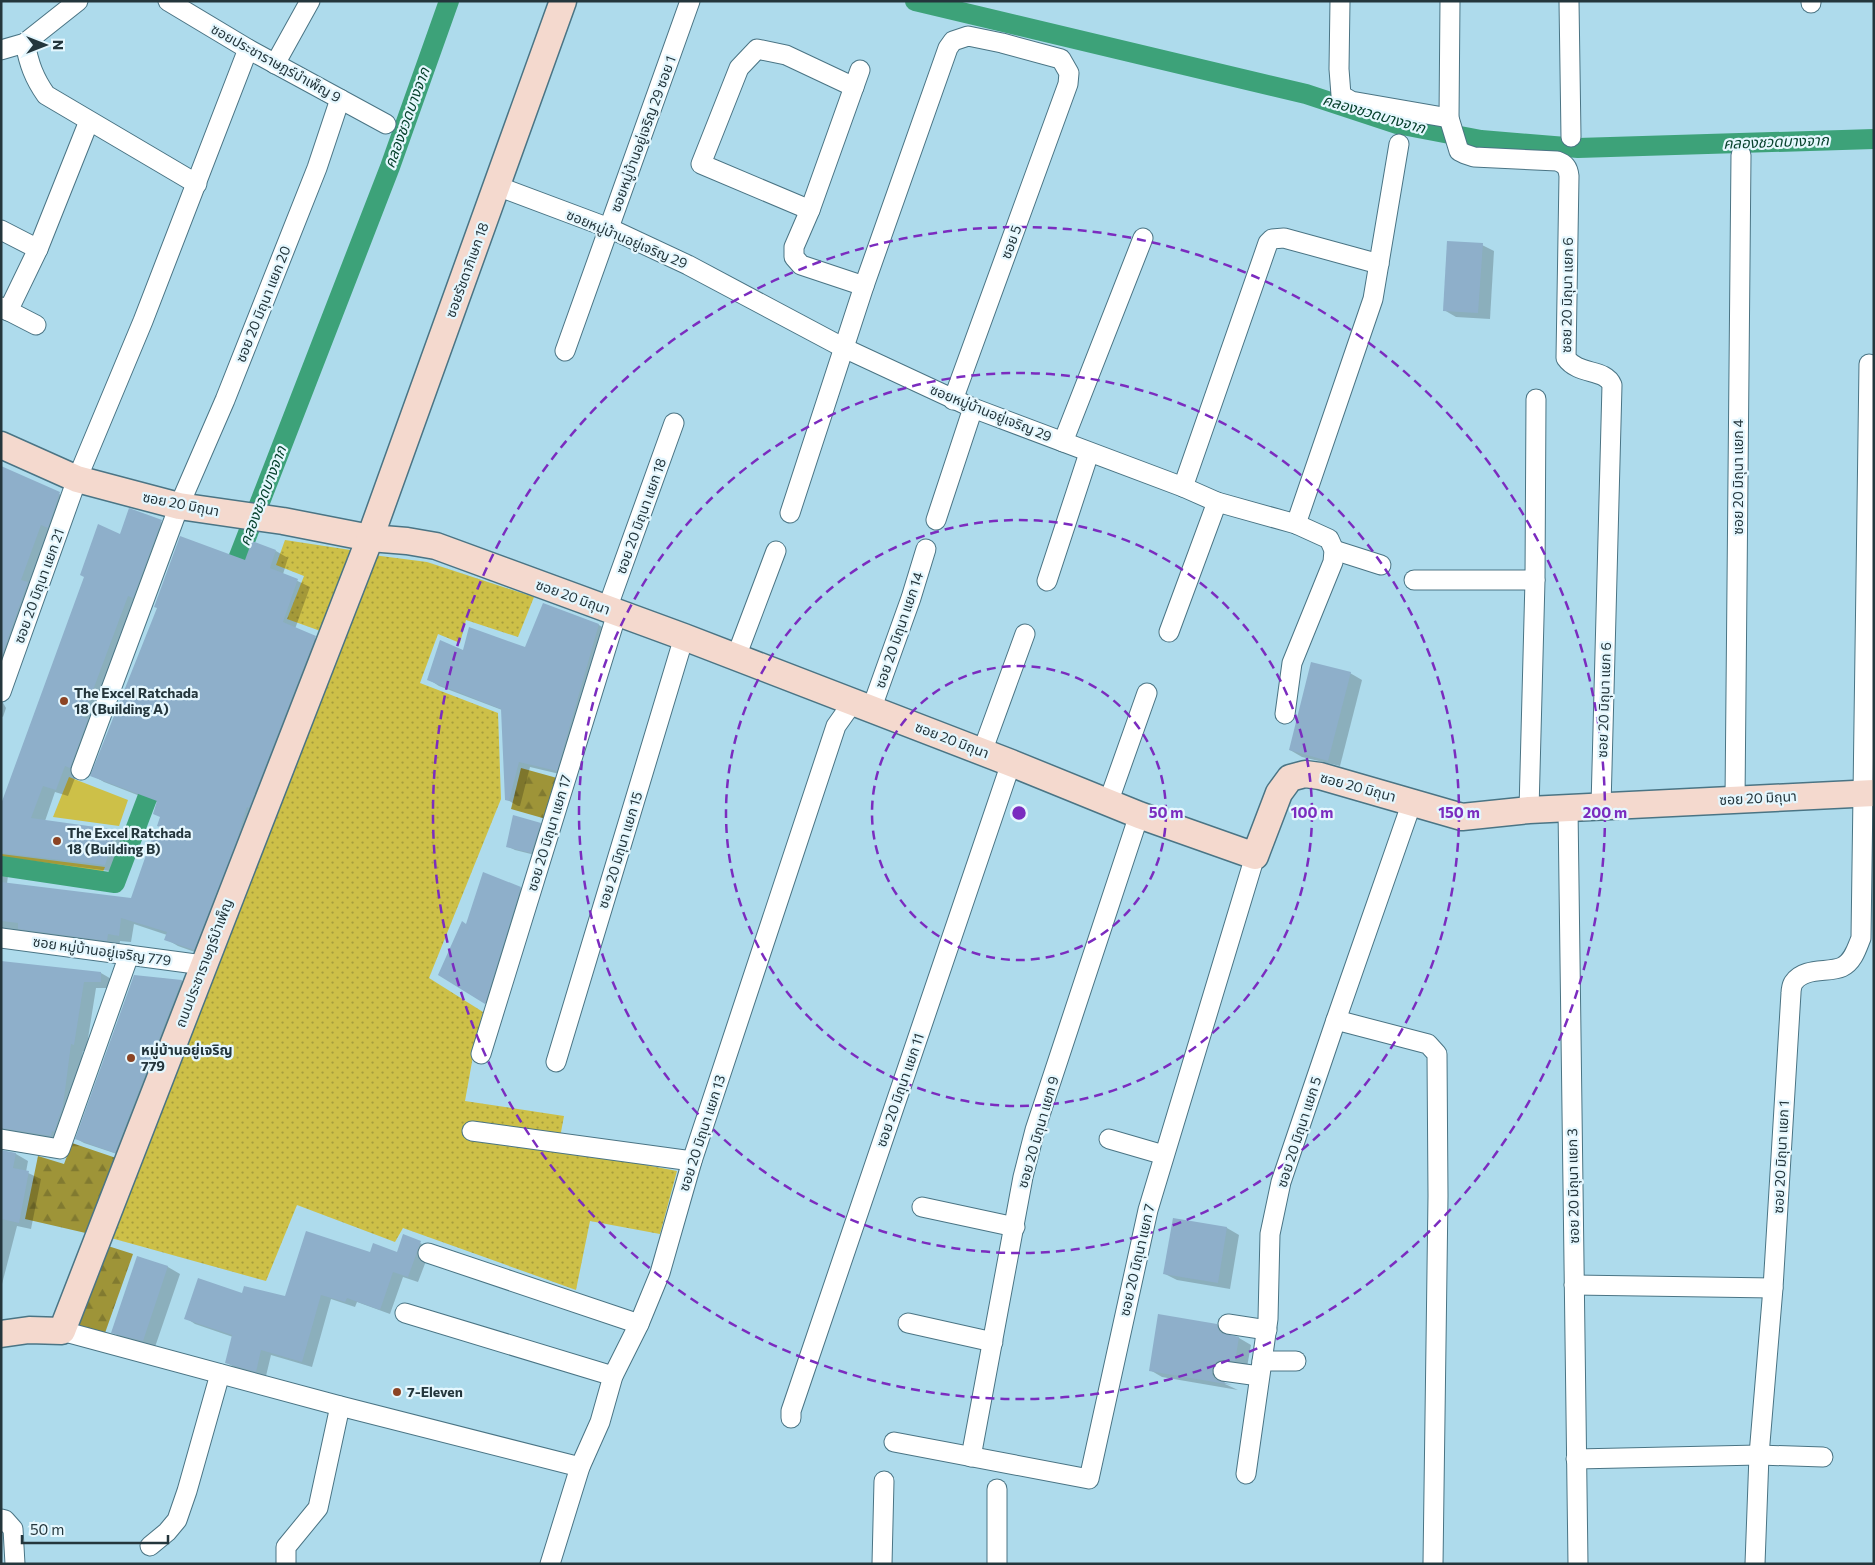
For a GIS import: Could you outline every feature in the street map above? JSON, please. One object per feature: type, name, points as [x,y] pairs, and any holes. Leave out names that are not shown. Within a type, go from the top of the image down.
[{"type":"street","points":[[1,50],[25,43],[78,1]]},
{"type":"street","name":"ซอยประชาราษฎร์บำเพ็ญ 9","points":[[168,1],[248,50],[386,124]]},
{"type":"street","points":[[275,64],[310,1]]},
{"type":"street","name":"ซอยรัชดาภิเษก 18","points":[[370,538],[563,1]]},
{"type":"street","name":"ซอยหมู่บ้านอยู่เจริญ 29 ซอย 1","points":[[565,351],[690,1]]},
{"type":"street","points":[[1340,1],[1339,69],[1342,95],[1350,101],[1449,121]]},
{"type":"street","name":"ซอย 20 มิถุนา แยก 6","points":[[1450,1],[1449,121],[1458,150],[1474,156],[1557,161],[1568,168],[1566,358],[1571,365],[1581,370],[1610,379],[1612,392],[1601,806]]},
{"type":"street","points":[[1569,1],[1571,137]]},
{"type":"street","name":"ซอย 5","points":[[864,286],[948,48],[953,41],[968,36],[1061,59],[1069,73],[1068,84],[953,400]]},
{"type":"street","points":[[25,43],[30,68],[36,82],[46,95],[197,184]]},
{"type":"street","name":"ซอย 20 มิถุนา แยก 21","points":[[1,692],[77,480],[144,321],[248,50]]},
{"type":"street","points":[[790,513],[864,286],[801,265],[794,257],[794,248],[810,210],[857,78],[786,55],[757,50],[739,68],[701,164],[810,210]]},
{"type":"street","name":"ซอย 20 มิถุนา แยก 20","points":[[81,770],[179,506],[225,400],[266,298],[317,168],[340,99]]},
{"type":"street","points":[[36,325],[5,309],[38,249],[89,121]]},
{"type":"street","points":[[1296,524],[1371,305],[1398,144]]},
{"type":"street","name":"ซอย 20 มิถุนา แยก 4","points":[[1735,800],[1741,155]]},
{"type":"street","name":"ซอยหมู่บ้านอยู่เจริญ 29","points":[[497,186],[609,228],[688,265],[844,348],[953,400],[1183,487],[1217,502],[1296,524],[1328,539],[1334,550]]},
{"type":"street","points":[[1,230],[38,249]]},
{"type":"street","points":[[1063,442],[1143,238]]},
{"type":"street","points":[[1183,487],[1268,243],[1272,239],[1284,238],[1379,264]]},
{"type":"street","name":"ซอย 20 มิถุนา แยก 1","points":[[1755,1564],[1759,1455],[1773,1288],[1790,993],[1793,982],[1801,976],[1815,971],[1843,967],[1854,955],[1860,938],[1868,793],[1869,364]]},
{"type":"street","points":[[1529,810],[1535,580],[1536,399]]},
{"type":"street","points":[[936,520],[972,408]]},
{"type":"street","name":"ซอย 20 มิถุนา แยก 18","points":[[612,611],[674,423]]},
{"type":"street","name":"ซอย 20 มิถุนา","points":[[1,445],[77,480],[179,506],[283,521],[370,538],[436,546],[684,637],[1011,763],[1138,815],[1255,856],[1279,794],[1290,778],[1304,774],[1320,776],[1462,817],[1529,810],[1868,793]]},
{"type":"street","points":[[1047,580],[1089,453]]},
{"type":"street","points":[[1169,632],[1217,502]]},
{"type":"street","name":"ถนนประชาราษฎร์บำเพ็ญ","points":[[62,1331],[370,538]]},
{"type":"street","name":"ซอย 20 มิถุนา แยก 14","points":[[862,706],[911,598],[926,550]]},
{"type":"street","points":[[1285,714],[1292,663],[1333,562],[1334,550],[1381,565]]},
{"type":"street","points":[[736,657],[776,551]]},
{"type":"street","points":[[1414,580],[1535,580]]},
{"type":"street","name":"ซอย 20 มิถุนา แยก 17","points":[[481,1054],[612,611]]},
{"type":"street","points":[[982,752],[1025,634]]},
{"type":"street","name":"ซอย 20 มิถุนา แยก 15","points":[[556,1062],[684,637]]},
{"type":"street","points":[[1108,803],[1147,693]]},
{"type":"street","name":"ซอย 20 มิถุนา แยก 13","points":[[550,1564],[580,1467],[600,1422],[613,1376],[660,1273],[692,1161],[836,726],[862,706]]},
{"type":"street","name":"ซอย 20 มิถุนา แยก 11","points":[[791,1418],[794,1401],[1011,763]]},
{"type":"street","name":"ซอย 20 มิถุนา แยก 5","points":[[1246,1474],[1267,1330],[1270,1292],[1270,1234],[1281,1182],[1412,802]]},
{"type":"street","name":"ซอย 20 มิถุนา แยก 3","points":[[1568,808],[1578,1564]]},
{"type":"street","name":"ซอย 20 มิถุนา แยก 9","points":[[971,1457],[1023,1177],[1035,1130],[1138,815]]},
{"type":"street","name":"ซอย 20 มิถุนา แยก 7","points":[[894,1442],[1089,1479],[1148,1210],[1255,856]]},
{"type":"street","name":"ซอย หมู่บ้านอยู่เจริญ 779","points":[[1,938],[204,965]]},
{"type":"street","points":[[1,1138],[60,1149],[128,955]]},
{"type":"street","points":[[1336,1020],[1428,1044],[1438,1054],[1433,1564]]},
{"type":"street","points":[[472,1131],[692,1161]]},
{"type":"street","points":[[1109,1139],[1164,1155]]},
{"type":"street","points":[[922,1207],[1015,1227]]},
{"type":"street","points":[[428,1253],[638,1324]]},
{"type":"street","points":[[1574,1285],[1773,1288]]},
{"type":"street","points":[[405,1313],[613,1376]]},
{"type":"street","points":[[908,1323],[993,1342]]},
{"type":"street","points":[[1228,1324],[1267,1330]]},
{"type":"street","points":[[1,1334],[29,1330],[62,1331],[340,1406],[580,1467]]},
{"type":"street","points":[[1223,1370],[1261,1369],[1296,1361]]},
{"type":"street","points":[[150,1546],[167,1532],[176,1520],[187,1491],[220,1374]]},
{"type":"street","points":[[286,1564],[286,1547],[318,1508],[340,1406]]},
{"type":"street","points":[[1576,1459],[1759,1455],[1823,1457]]},
{"type":"street","points":[[882,1564],[884,1481]]},
{"type":"street","points":[[997,1489],[997,1564]]},
{"type":"street","points":[[1,1519],[5,1520],[13,1529],[14,1564]]},
{"type":"shaded area","points":[[285,540],[357,551],[326,633],[287,619],[304,576],[276,565]]},
{"type":"shaded area","points":[[373,555],[427,562],[534,597],[518,637],[466,620],[460,643],[438,634],[420,683],[498,713],[501,799],[429,978],[483,1012],[465,1101],[564,1116],[558,1148],[677,1171],[660,1234],[590,1221],[576,1290],[403,1228],[395,1242],[297,1205],[266,1281],[111,1238]]},
{"type":"shaded area","points":[[69,777],[128,800],[119,826],[53,817]]},
{"type":"shaded area","points":[[1,854],[105,867],[102,874],[1,860]]},
{"type":"green space","points":[[521,768],[557,778],[546,819],[511,809]]},
{"type":"green space","points":[[72,1143],[119,1159],[90,1234],[25,1219],[38,1156],[64,1164]]},
{"type":"green space","points":[[108,1246],[133,1254],[105,1333],[76,1326]]},
{"type":"building","points":[[1447,241],[1483,243],[1478,313],[1443,311]]},
{"type":"building","points":[[1,466],[60,492],[48,528],[41,525],[21,580],[28,582],[1,658]]},
{"type":"building","points":[[129,508],[162,520],[133,598],[128,596],[83,717],[88,719],[70,768],[65,766],[56,790],[43,786],[31,818],[117,830],[105,865],[1,853],[1,804],[84,577],[80,575],[98,524],[120,534]]},
{"type":"building","points":[[180,536],[245,560],[252,541],[276,550],[270,568],[298,579],[283,622],[316,636],[249,808],[247,807],[237,840],[194,950],[164,940],[167,932],[121,918],[119,936],[108,934],[107,941],[18,929],[18,923],[1,921],[1,882],[131,898],[153,835],[158,836],[160,827],[157,826],[160,817],[153,814],[157,801],[90,776],[157,608],[154,607]]},
{"type":"building","points":[[543,603],[599,624],[557,771],[519,762],[509,801],[505,800],[501,709],[427,680],[440,640],[463,650],[469,627],[525,647]]},
{"type":"building","points":[[1311,662],[1351,672],[1328,761],[1289,750]]},
{"type":"building","points":[[513,815],[541,823],[531,853],[506,847]]},
{"type":"building","points":[[483,872],[521,887],[485,1004],[438,975],[462,921],[466,924]]},
{"type":"building","points":[[1,961],[101,972],[101,982],[84,982],[74,1045],[71,1044],[63,1106],[51,1136],[1,1128]]},
{"type":"building","name":"หมู่บ้านอยู่เจริญ 779","points":[[134,975],[182,980],[115,1153],[75,1139]]},
{"type":"building","points":[[1,1150],[16,1153],[13,1168],[29,1171],[19,1223],[1,1219]]},
{"type":"building","points":[[1173,1218],[1227,1227],[1218,1283],[1163,1274]]},
{"type":"building","points":[[306,1231],[370,1252],[373,1243],[397,1252],[403,1234],[421,1241],[408,1277],[393,1272],[380,1310],[347,1298],[345,1302],[321,1295],[302,1362],[261,1350],[256,1372],[225,1363],[232,1335],[184,1319],[198,1278],[242,1293],[244,1286],[285,1296]]},
{"type":"building","points":[[137,1256],[168,1266],[143,1341],[111,1333]]},
{"type":"building","points":[[1158,1314],[1217,1324],[1221,1333],[1239,1337],[1235,1361],[1219,1360],[1212,1369],[1212,1375],[1216,1380],[1232,1385],[1149,1371]]},
{"type":"waterway","name":"คลองชวดบางจาก","points":[[229,582],[390,167],[449,1]]},
{"type":"waterway","name":"คลองชวดบางจาก","points":[[915,1],[1306,94],[1397,124],[1481,140],[1578,148],[1874,139]]},
{"type":"waterway","name":"คลองชวดบางจาก","points":[[1,866],[115,883],[157,772]]},
{"type":"place","name":"The Excel Ratchada 18 (Building A)","points":[[64,701]]},
{"type":"place","name":"The Excel Ratchada 18 (Building B)","points":[[57,841]]},
{"type":"place","name":"หมู่บ้านอยู่เจริญ 779","points":[[131,1058]]},
{"type":"place","name":"7-Eleven","points":[[397,1392]]}]
